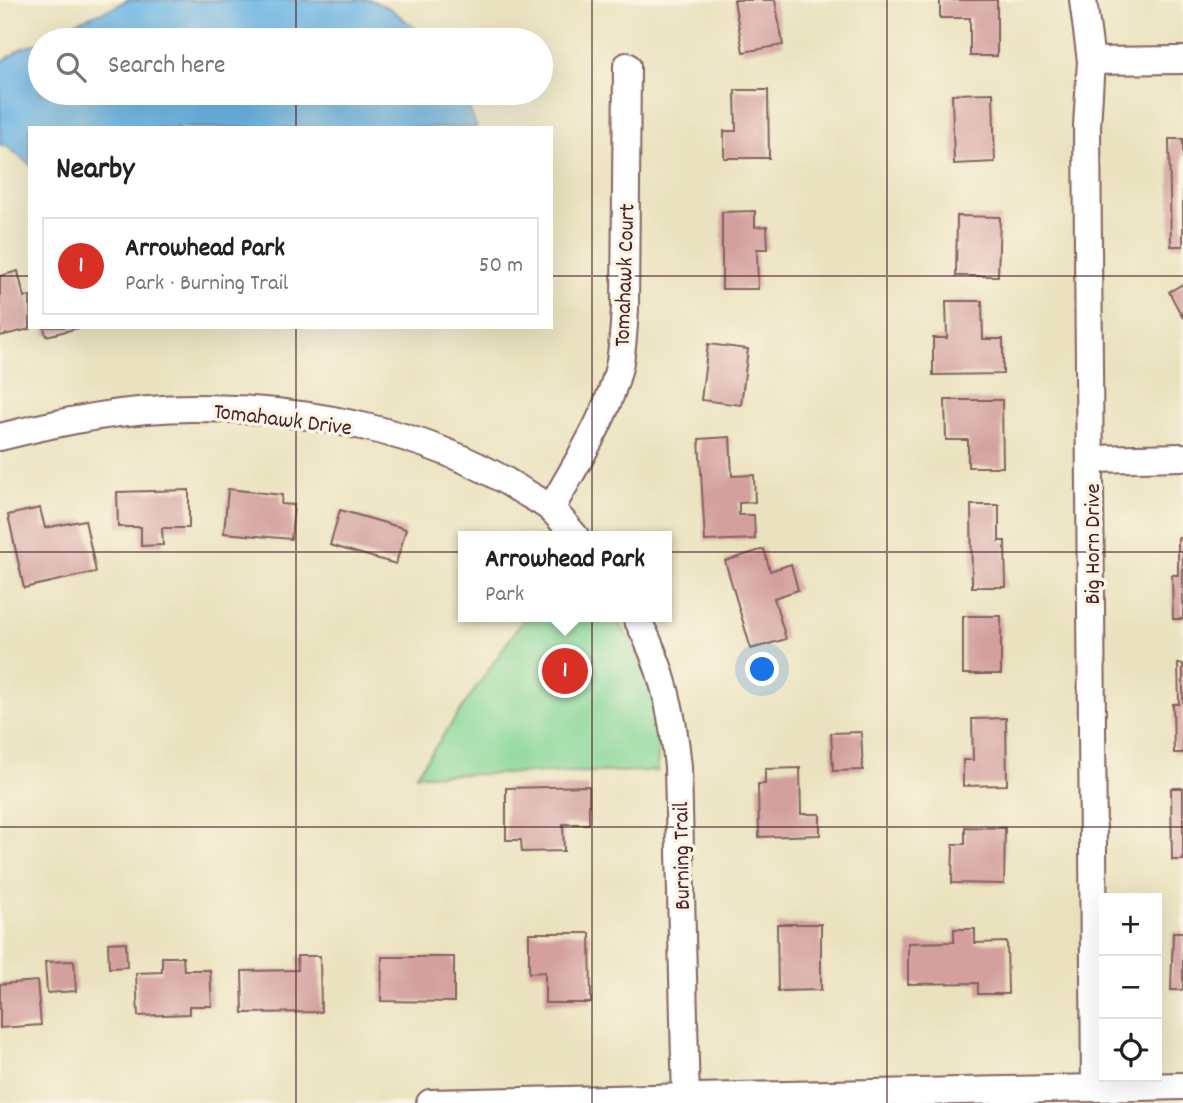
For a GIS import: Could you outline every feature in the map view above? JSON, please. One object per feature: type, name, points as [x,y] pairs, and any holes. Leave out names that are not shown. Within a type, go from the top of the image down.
[{"type":"street","name":"Big Horn Drive","points":[[1083,0],[1091,61],[1087,126],[1095,1088]]},
{"type":"street","points":[[1091,61],[1183,60]]},
{"type":"street","name":"Tomahawk Court","points":[[551,509],[598,424],[611,393],[620,357],[625,307],[627,66]]},
{"type":"street","name":"Tomahawk Drive","points":[[0,437],[50,424],[122,412],[192,408],[260,410],[335,421],[411,440],[503,478],[551,509]]},
{"type":"street","points":[[1090,459],[1183,457]]},
{"type":"street","points":[[551,509],[571,531]]},
{"type":"street","name":"Burning Trail","points":[[639,622],[648,638],[662,676],[674,723],[678,766],[686,1100]]},
{"type":"street","points":[[430,1103],[686,1100],[1183,1086]]},
{"type":"green space","points":[[522,622],[618,622],[630,640],[657,702],[658,771],[416,775]]},
{"type":"water","points":[[127,0],[370,0],[390,8],[415,28],[65,28]]},
{"type":"water","points":[[28,46],[28,105],[468,105],[476,126],[28,126],[28,163],[8,147],[0,145],[0,61]]},
{"type":"building","points":[[734,0],[775,0],[783,45],[743,52]]},
{"type":"building","points":[[940,0],[997,0],[997,56],[970,56],[970,18],[940,18]]},
{"type":"building","points":[[735,90],[768,90],[769,158],[724,158],[724,131],[736,131]]},
{"type":"building","points":[[993,93],[995,162],[954,164],[952,94]]},
{"type":"building","points":[[1169,139],[1183,139],[1183,246],[1171,246]]},
{"type":"building","points":[[755,211],[755,227],[767,226],[768,249],[757,249],[758,289],[722,289],[722,212]]},
{"type":"building","points":[[957,216],[1000,217],[998,276],[956,276]]},
{"type":"building","points":[[18,271],[24,297],[28,296],[30,329],[0,336],[0,276]]},
{"type":"building","points":[[1183,284],[1183,318],[1169,292]]},
{"type":"building","points":[[946,301],[982,301],[983,339],[1003,339],[1003,374],[933,375],[933,338],[947,338]]},
{"type":"building","points":[[44,329],[75,329],[46,336]]},
{"type":"building","points":[[708,344],[748,349],[741,405],[701,400]]},
{"type":"building","points":[[945,400],[1002,400],[1003,467],[968,467],[968,440],[946,440]]},
{"type":"building","points":[[730,437],[732,476],[754,475],[755,502],[739,503],[739,515],[754,515],[755,539],[705,541],[699,439]]},
{"type":"building","points":[[228,489],[282,495],[281,504],[294,505],[291,539],[224,533]]},
{"type":"building","points":[[189,490],[189,528],[162,528],[163,545],[141,546],[141,527],[118,527],[117,492]]},
{"type":"building","points":[[971,505],[999,505],[999,541],[1005,541],[1006,587],[972,587]]},
{"type":"building","points":[[40,508],[45,528],[85,520],[96,572],[24,588],[8,515]]},
{"type":"building","points":[[340,510],[406,529],[396,564],[330,545]]},
{"type":"building","points":[[1178,538],[1183,538],[1183,619],[1173,619],[1172,575],[1178,575]]},
{"type":"building","points":[[764,549],[770,571],[791,564],[798,590],[774,598],[786,639],[751,649],[725,561]]},
{"type":"building","points":[[963,616],[1001,616],[1001,674],[963,674]]},
{"type":"building","points":[[1178,664],[1183,664],[1183,753],[1174,753],[1173,704],[1179,704]]},
{"type":"building","points":[[1006,718],[1007,785],[963,786],[963,760],[973,760],[972,719]]},
{"type":"building","points":[[861,732],[863,770],[833,771],[831,733]]},
{"type":"building","points":[[800,768],[801,814],[820,814],[820,835],[759,837],[758,784],[765,784],[765,769]]},
{"type":"building","points":[[589,786],[589,824],[563,824],[564,851],[522,852],[521,840],[506,840],[506,788]]},
{"type":"building","points":[[1171,788],[1183,788],[1183,860],[1172,860]]},
{"type":"building","points":[[965,827],[1005,828],[1004,884],[952,883],[953,844],[965,844]]},
{"type":"building","points":[[777,924],[821,924],[821,990],[778,991]]},
{"type":"building","points":[[954,929],[975,929],[975,943],[1007,942],[1008,994],[978,994],[978,983],[908,984],[908,943],[954,942]]},
{"type":"building","points":[[1173,932],[1183,932],[1183,990],[1171,990]]},
{"type":"building","points":[[529,933],[590,933],[591,1003],[545,1003],[545,972],[529,973]]},
{"type":"building","points":[[126,942],[127,967],[109,968],[108,943]]},
{"type":"building","points":[[297,956],[320,956],[321,1012],[243,1013],[242,971],[298,970]]},
{"type":"building","points":[[162,957],[183,957],[184,970],[210,970],[212,1006],[189,1006],[189,1014],[138,1016],[136,973],[162,972]]},
{"type":"building","points":[[382,957],[454,957],[454,1002],[381,1001]]},
{"type":"building","points":[[74,961],[76,991],[47,993],[45,962]]},
{"type":"building","points":[[37,981],[41,1025],[0,1028],[0,984]]},
{"type":"place","name":"Arrowhead Park","points":[[565,671]]}]
